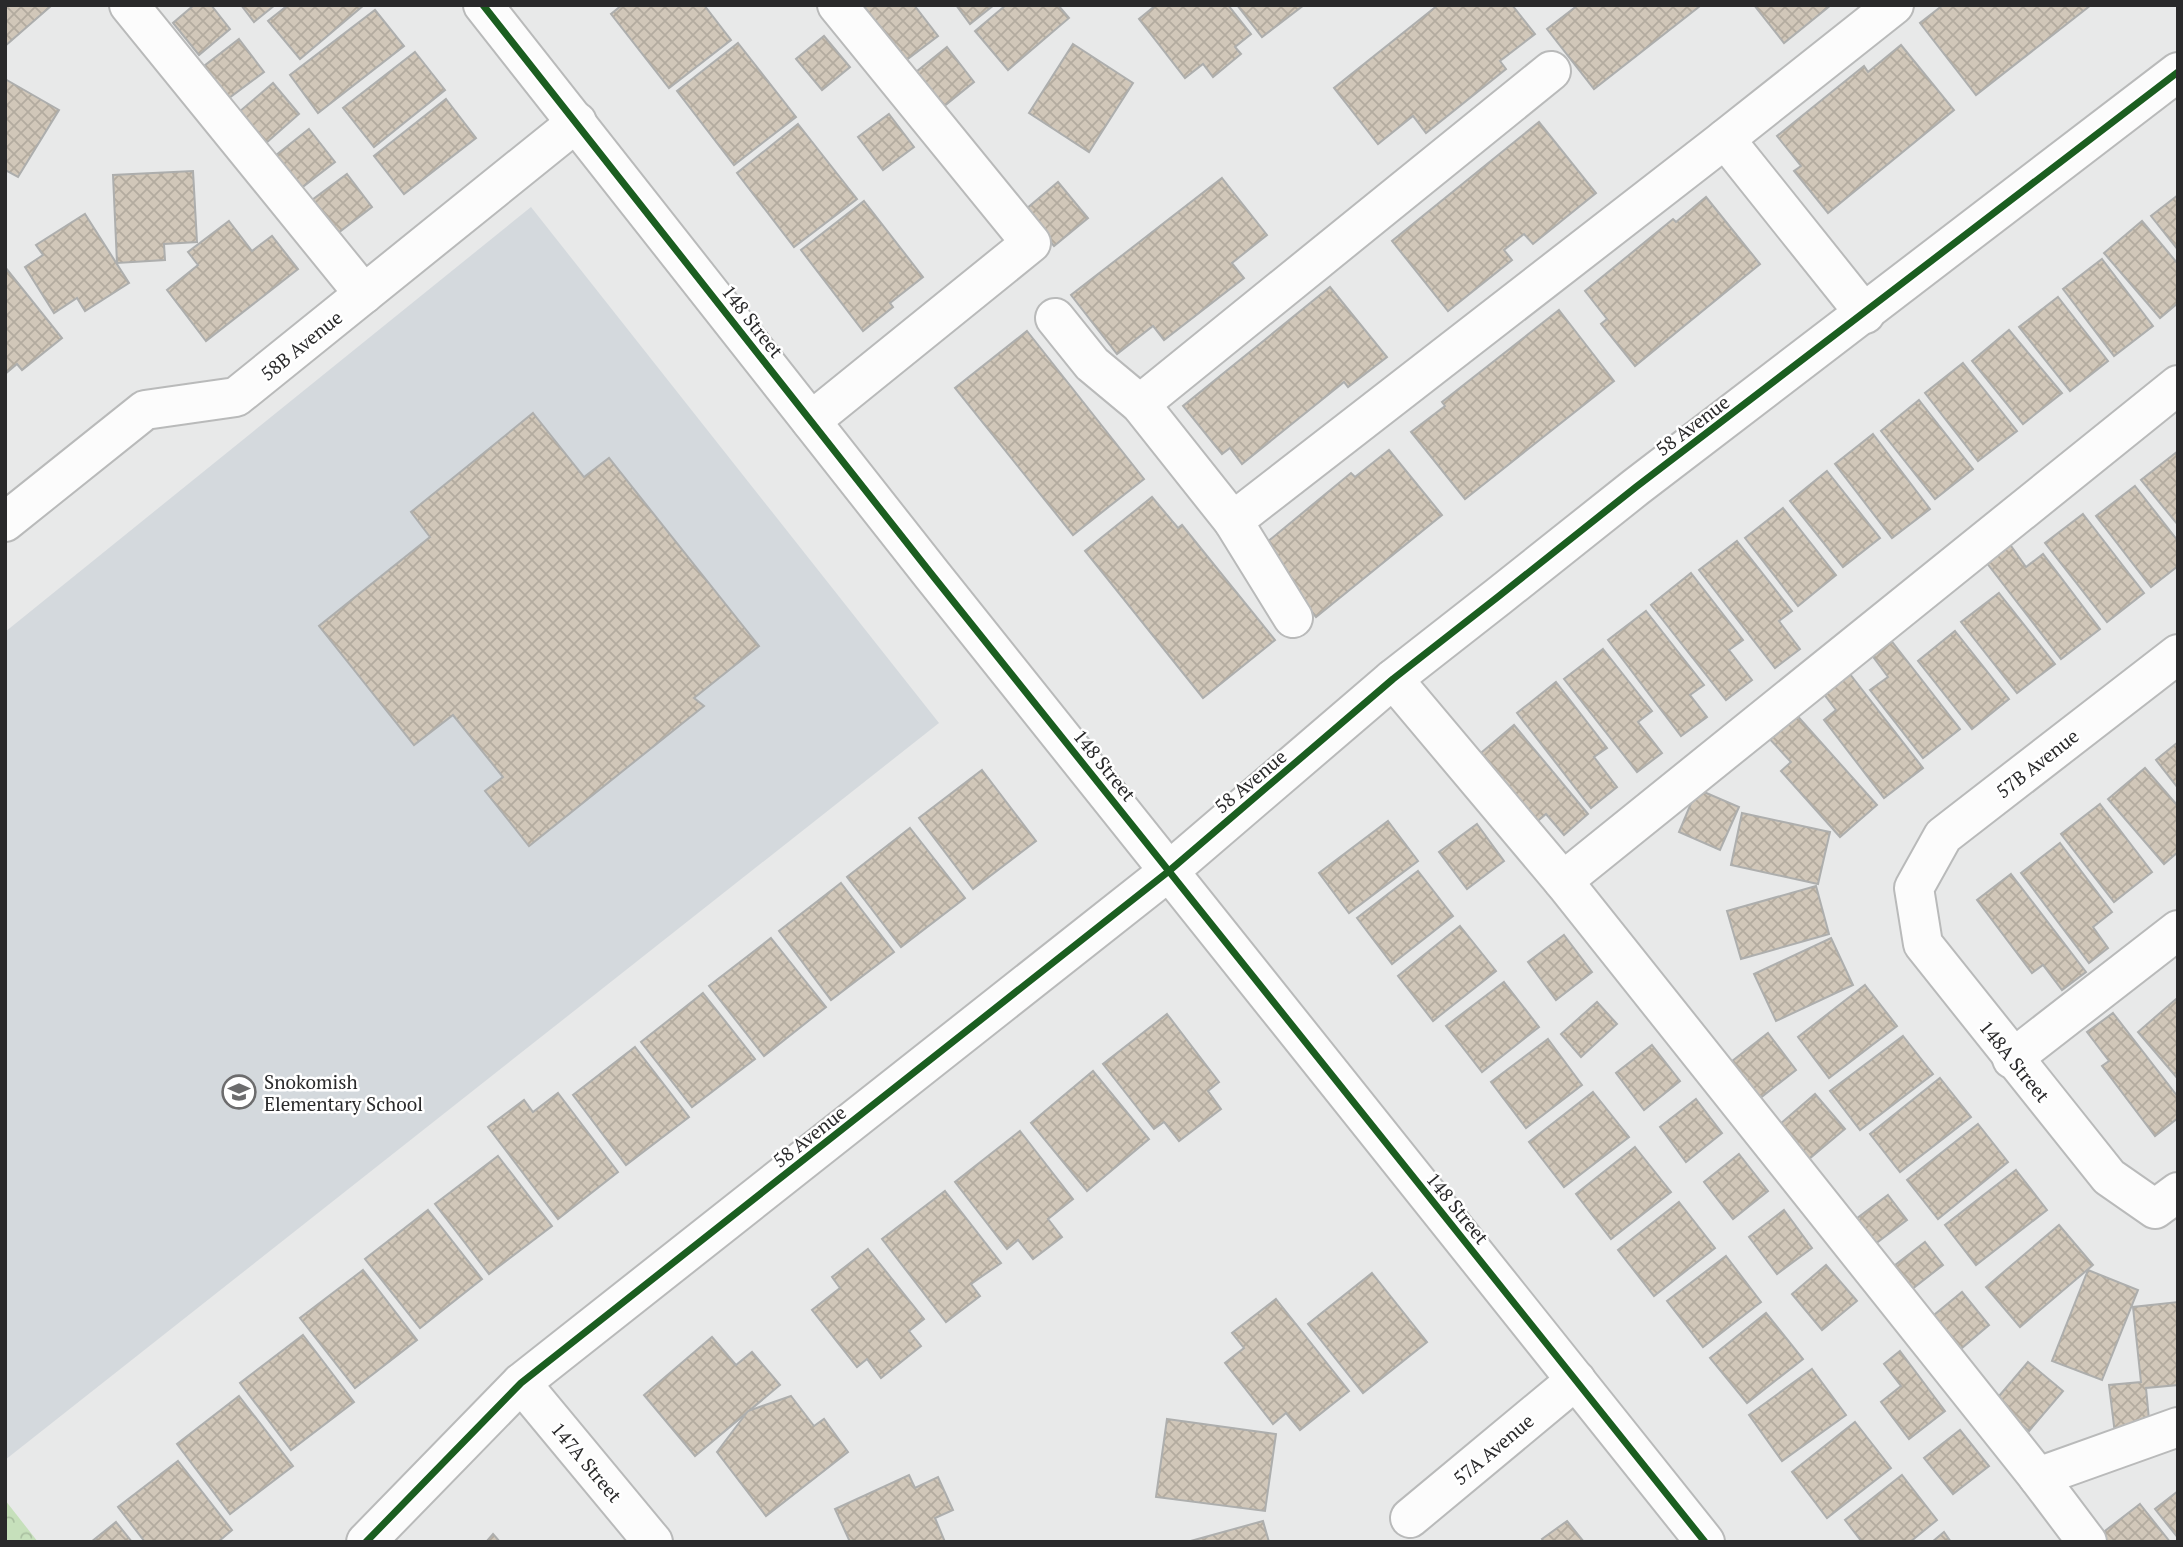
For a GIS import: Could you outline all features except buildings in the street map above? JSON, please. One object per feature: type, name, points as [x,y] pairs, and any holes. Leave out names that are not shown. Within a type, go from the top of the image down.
[{"type":"street","points":[[129,5],[365,293]]},
{"type":"street","name":"148 Street","points":[[483,5],[811,421],[1705,1542]]},
{"type":"street","points":[[811,421],[1031,243],[837,5]]},
{"type":"street","points":[[1233,521],[1894,5]]},
{"type":"street","points":[[1140,404],[1551,71]]},
{"type":"street","name":"58 Avenue","points":[[366,1542],[521,1383],[1169,871],[1393,679],[1636,487],[2178,72]]},
{"type":"street","name":"58B Avenue","points":[[5,522],[145,410],[236,397],[577,122]]},
{"type":"street","points":[[1725,139],[1865,314]]},
{"type":"street","points":[[1055,318],[1092,364],[1140,404],[1233,521],[1293,618]]},
{"type":"street","points":[[1563,881],[2178,385]]},
{"type":"street","name":"57B Avenue","points":[[1914,888],[1943,836],[2178,654]]},
{"type":"street","points":[[1393,679],[1563,881],[2087,1542]]},
{"type":"street","name":"148A Street","points":[[1914,888],[1923,944],[2012,1059],[2109,1177],[2166,1201]]},
{"type":"street","points":[[2012,1059],[2178,930]]},
{"type":"street","name":"57A Avenue","points":[[1410,1518],[1576,1380]]},
{"type":"street","name":"147A Street","points":[[521,1383],[653,1542]]},
{"type":"street","points":[[2038,1477],[2178,1427]]},
{"type":"shaded area","name":"Snokomish Elementary School","points":[[531,207],[939,723],[5,1460],[5,632]]},
{"type":"green space","points":[[5,1500],[38,1542],[5,1542]]},
{"type":"cycle path","points":[[483,5],[933,576],[1705,1542]]},
{"type":"cycle path","points":[[366,1542],[521,1383],[1169,871],[1393,679],[1636,487],[2178,72]]},
{"type":"place","name":"Snokomish Elementary School","points":[[239,1092]]}]
